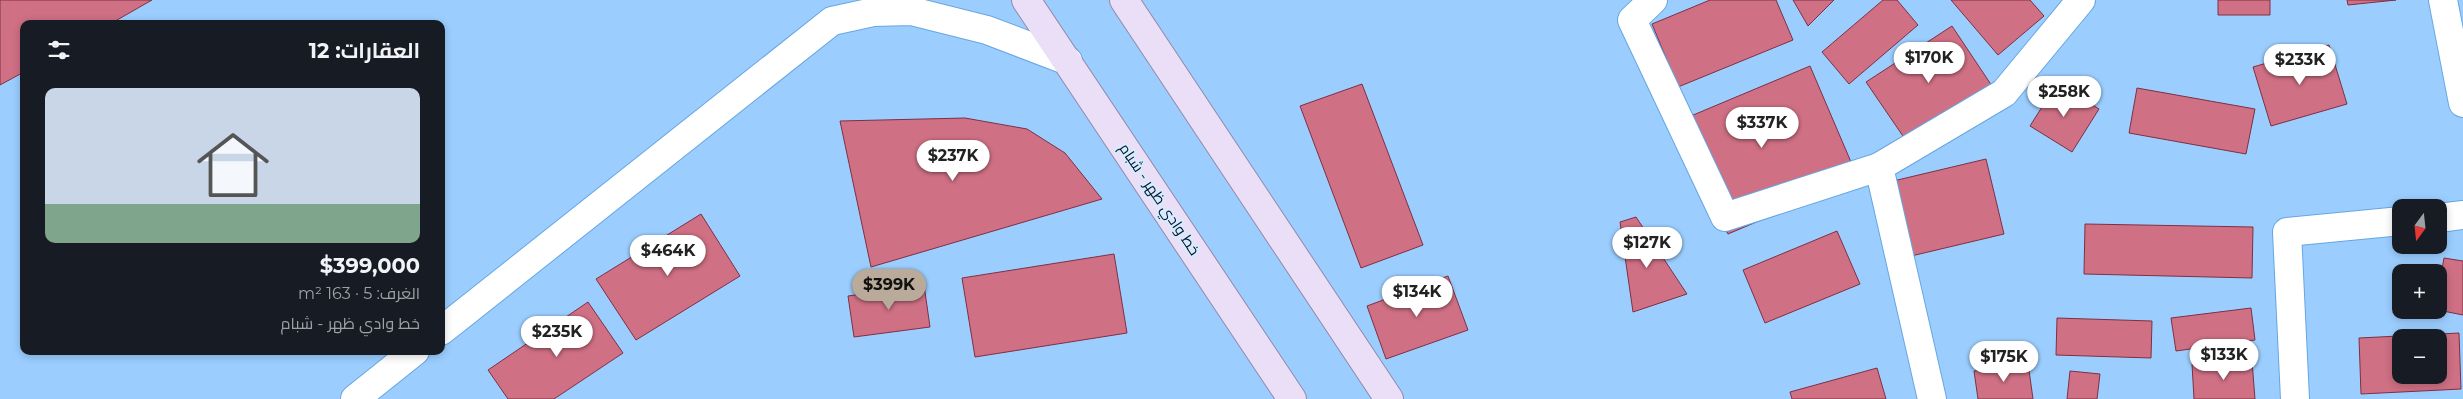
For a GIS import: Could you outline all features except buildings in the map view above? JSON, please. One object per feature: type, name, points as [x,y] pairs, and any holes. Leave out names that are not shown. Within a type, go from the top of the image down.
[{"type":"main road","name":"خط وادي ظهر - شبام","points":[[1026,0],[1292,399]]},
{"type":"main road","points":[[1124,0],[1390,399]]},
{"type":"street","points":[[1653,0],[1632,20],[1725,218],[1880,168],[2004,93],[2081,0]]},
{"type":"street","points":[[2443,0],[2463,103]]},
{"type":"street","points":[[445,327],[832,21],[873,12],[911,11],[987,30],[1068,61]]},
{"type":"street","points":[[1880,168],[1932,399]]},
{"type":"street","points":[[2448,217],[2463,215]]},
{"type":"street","points":[[2295,399],[2287,232],[2392,222]]},
{"type":"street","points":[[355,399],[410,355]]}]
